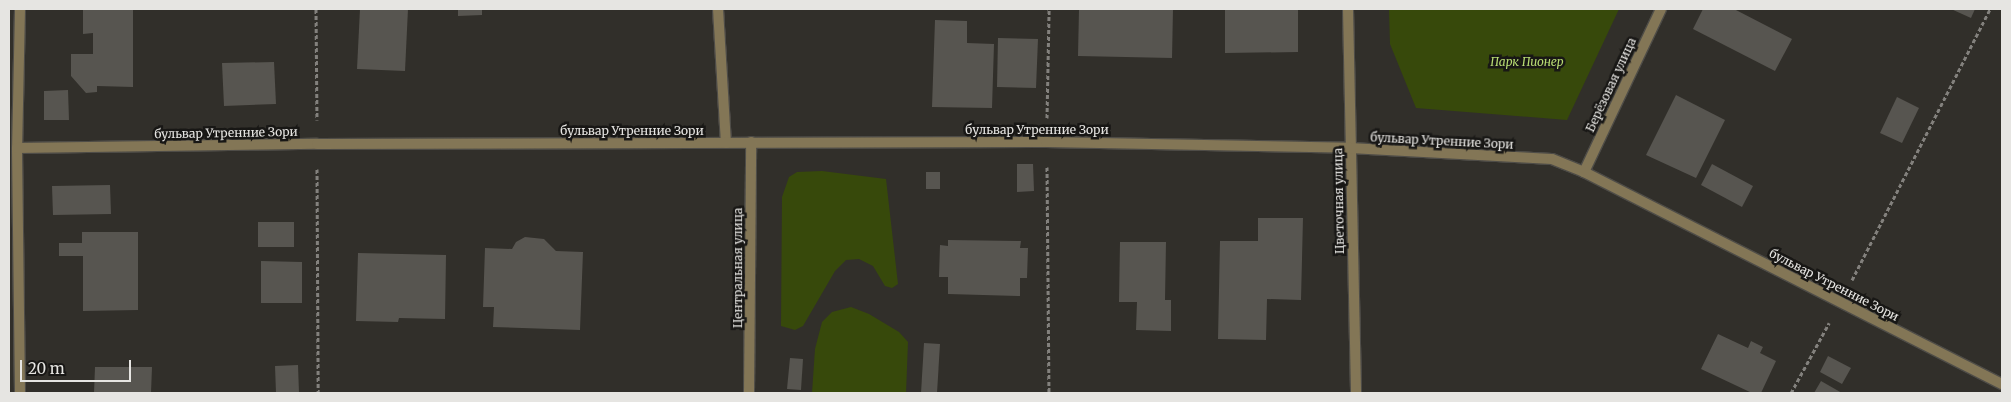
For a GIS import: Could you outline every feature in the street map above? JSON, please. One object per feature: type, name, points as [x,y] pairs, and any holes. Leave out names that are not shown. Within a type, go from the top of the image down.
[{"type":"street","points":[[20,9],[17,148],[20,393]]},
{"type":"street","points":[[718,9],[726,143]]},
{"type":"street","name":"Цветочная улица","points":[[1348,9],[1356,393]]},
{"type":"street","name":"Берёзовая улица","points":[[1584,172],[1661,9]]},
{"type":"street","name":"Центральная улица","points":[[749,393],[751,142]]},
{"type":"street","name":"бульвар Утренние Зори","points":[[17,148],[317,144],[1046,142],[1350,148],[1552,159],[1584,172],[2002,384]]},
{"type":"path","points":[[316,9],[318,393]]},
{"type":"path","points":[[1049,9],[1046,142],[1049,393]]},
{"type":"path","points":[[1791,393],[1840,302],[1990,9]]},
{"type":"green space","name":"Парк Пионер","points":[[1389,9],[1619,9],[1567,120],[1416,108],[1390,44]]},
{"type":"green space","points":[[822,171],[886,179],[898,284],[892,288],[885,286],[873,266],[859,259],[846,260],[835,271],[803,326],[795,330],[781,326],[782,197],[789,177],[797,172]]},
{"type":"green space","points":[[851,307],[869,314],[899,332],[908,342],[906,393],[812,393],[815,349],[822,322],[832,312]]},
{"type":"building","points":[[83,9],[133,9],[133,87],[97,86],[97,92],[86,93],[71,76],[71,54],[93,54],[93,33],[83,34]]},
{"type":"building","points":[[360,9],[408,9],[405,71],[357,69]]},
{"type":"building","points":[[458,9],[482,9],[482,15],[458,16]]},
{"type":"building","points":[[1079,9],[1173,9],[1172,58],[1078,56]]},
{"type":"building","points":[[1225,9],[1298,9],[1298,52],[1225,53]]},
{"type":"building","points":[[1703,9],[1734,9],[1792,39],[1775,71],[1693,29]]},
{"type":"building","points":[[1951,9],[1975,9],[1971,18]]},
{"type":"building","points":[[935,20],[967,21],[967,43],[994,44],[992,108],[932,107]]},
{"type":"building","points":[[998,38],[1038,39],[1036,88],[997,87]]},
{"type":"building","points":[[274,62],[276,104],[224,106],[222,63]]},
{"type":"building","points":[[68,90],[69,120],[44,120],[44,91]]},
{"type":"building","points":[[1676,95],[1725,120],[1696,178],[1646,155]]},
{"type":"building","points":[[1897,97],[1919,108],[1902,143],[1880,133]]},
{"type":"building","points":[[1017,164],[1033,164],[1034,191],[1017,192]]},
{"type":"building","points":[[1712,164],[1753,186],[1742,207],[1701,185]]},
{"type":"building","points":[[926,172],[940,172],[940,189],[926,189]]},
{"type":"building","points":[[110,185],[111,214],[53,215],[52,186]]},
{"type":"building","points":[[1258,218],[1303,218],[1301,300],[1267,299],[1266,340],[1218,339],[1220,241],[1258,241]]},
{"type":"building","points":[[258,222],[294,222],[294,247],[258,247]]},
{"type":"building","points":[[82,232],[138,232],[138,310],[83,311],[83,256],[59,256],[59,243],[82,243]]},
{"type":"building","points":[[525,237],[544,239],[556,251],[583,252],[580,330],[493,327],[494,307],[483,307],[485,248],[512,249],[516,242]]},
{"type":"building","points":[[948,240],[1021,241],[1020,248],[1028,248],[1027,278],[1020,278],[1020,296],[948,294],[948,277],[939,277],[940,245],[948,246]]},
{"type":"building","points":[[1120,242],[1166,242],[1165,300],[1171,300],[1171,331],[1136,330],[1137,302],[1119,302]]},
{"type":"building","points":[[358,253],[446,255],[445,319],[399,318],[398,322],[356,321]]},
{"type":"building","points":[[261,261],[302,262],[302,303],[261,303]]},
{"type":"building","points":[[1718,334],[1748,348],[1751,341],[1763,347],[1760,353],[1776,361],[1761,393],[1752,393],[1701,369]]},
{"type":"building","points":[[924,343],[940,344],[937,393],[921,393]]},
{"type":"building","points":[[1828,356],[1851,368],[1842,384],[1820,372]]},
{"type":"building","points":[[790,358],[803,359],[801,390],[787,389]]},
{"type":"building","points":[[298,365],[299,393],[276,393],[275,366]]},
{"type":"building","points":[[95,367],[152,367],[151,393],[94,393]]},
{"type":"building","points":[[1821,381],[1842,393],[1814,393]]}]
